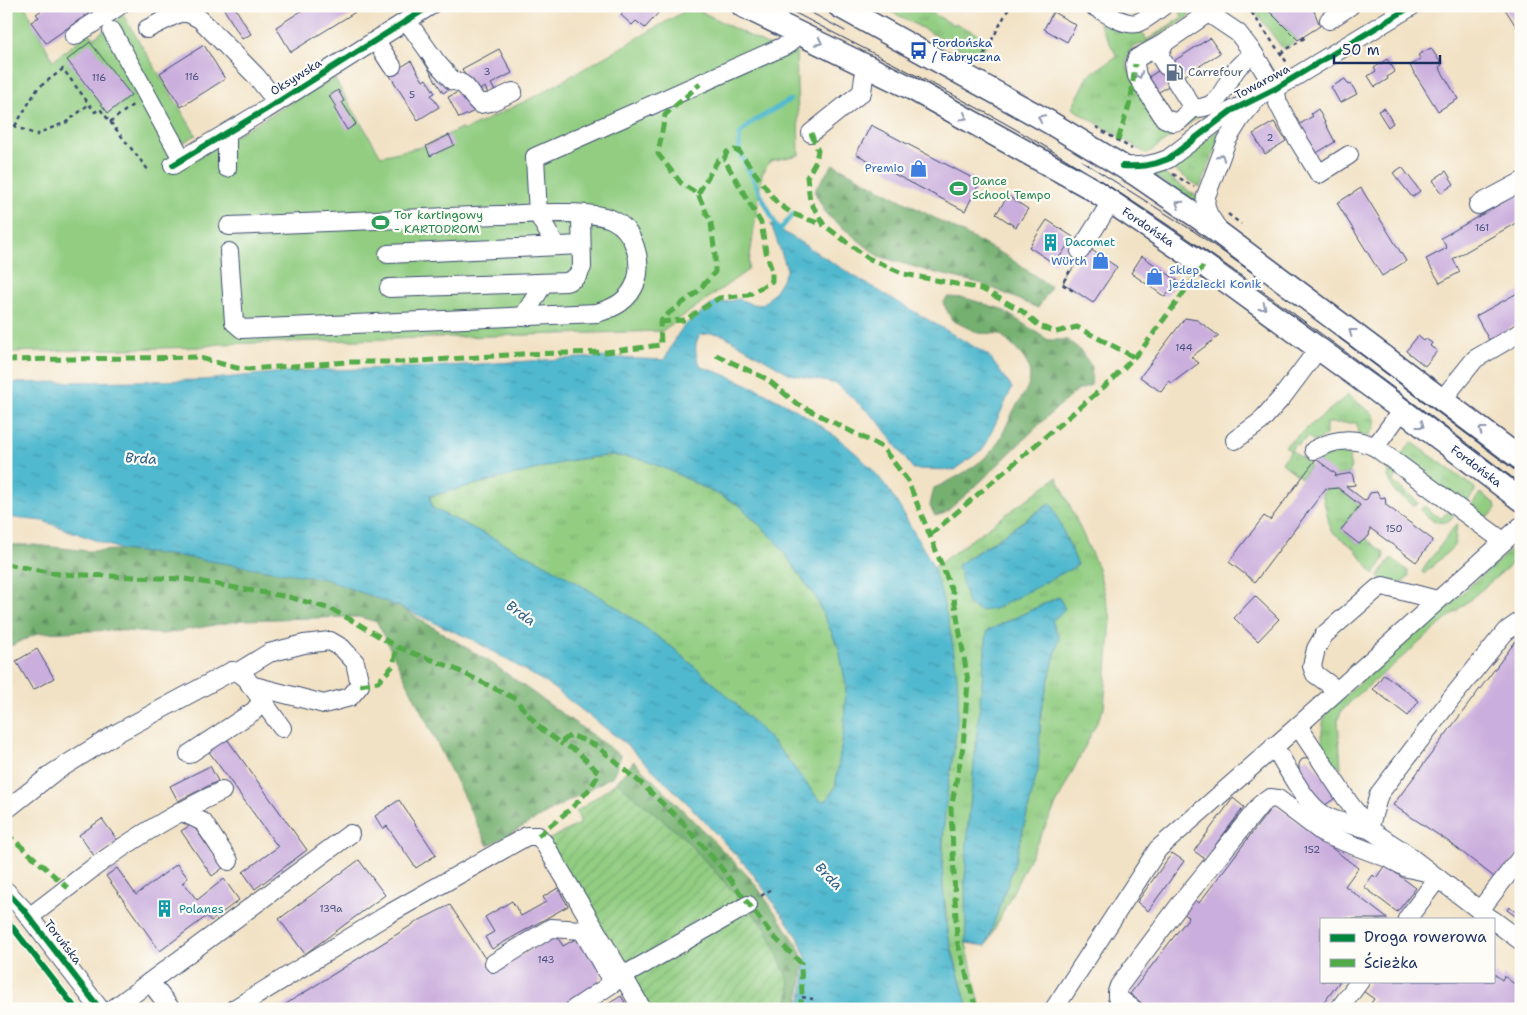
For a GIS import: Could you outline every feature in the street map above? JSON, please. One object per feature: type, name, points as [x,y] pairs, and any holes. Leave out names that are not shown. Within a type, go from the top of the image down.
[{"type":"main road","name":"Fordońska","points":[[744,6],[869,67],[1089,186],[1204,264],[1521,500]]},
{"type":"main road","points":[[839,6],[1048,122],[1122,166],[1221,234],[1521,459]]},
{"type":"street","points":[[74,36],[119,6]]},
{"type":"street","name":"Oksywska","points":[[147,94],[178,162],[430,6]]},
{"type":"street","points":[[1093,6],[1122,21],[1133,23],[1139,22],[1163,6]]},
{"type":"street","points":[[1328,20],[1350,6]]},
{"type":"street","points":[[1369,33],[1387,6]]},
{"type":"street","name":"Towarowa","points":[[1122,166],[1144,166],[1162,162],[1231,111],[1275,89],[1412,6]]},
{"type":"street","points":[[1254,54],[1239,65],[1222,95],[1203,108],[1193,108],[1179,121],[1173,122],[1164,118],[1137,76],[1135,64],[1137,58],[1164,43],[1203,9],[1238,33],[1254,54],[1275,89],[1278,103],[1319,174],[1348,155]]},
{"type":"street","points":[[147,29],[179,13],[188,13],[200,19],[256,76],[277,102]]},
{"type":"street","points":[[408,21],[437,63],[453,81],[460,81],[466,85],[480,104],[491,102],[513,92]]},
{"type":"street","points":[[112,31],[147,94]]},
{"type":"street","points":[[556,246],[538,214],[535,157],[789,44],[798,31]]},
{"type":"street","points":[[376,41],[392,66]]},
{"type":"street","points":[[1164,43],[1159,54],[1166,66]]},
{"type":"street","points":[[811,133],[862,92],[864,77],[869,67]]},
{"type":"street","points":[[1176,81],[1193,108]]},
{"type":"street","name":"Towarowa","points":[[1221,234],[1207,213],[1204,204],[1206,196],[1227,140],[1240,119],[1258,98]]},
{"type":"street","points":[[227,133],[227,168]]},
{"type":"street","points":[[1478,205],[1521,182]]},
{"type":"street","points":[[1079,255],[1111,202]]},
{"type":"street","points":[[229,226],[538,214],[603,216],[615,220],[626,231],[638,257],[639,273],[628,297],[610,310],[596,313],[242,329],[234,322],[229,252]]},
{"type":"street","points":[[390,288],[544,283],[574,280],[582,267],[581,215]]},
{"type":"street","points":[[388,254],[582,245]]},
{"type":"street","points":[[523,316],[544,283]]},
{"type":"street","points":[[1442,400],[1475,359],[1521,332]]},
{"type":"street","points":[[1235,440],[1260,422],[1272,409],[1319,348]]},
{"type":"street","points":[[1376,447],[1402,410]]},
{"type":"street","points":[[1314,450],[1330,442],[1348,440],[1376,447],[1503,541]]},
{"type":"street","points":[[1054,1009],[1068,1001],[1158,848],[1298,726],[1521,526]]},
{"type":"street","points":[[1337,690],[1315,674],[1312,666],[1316,649],[1324,635],[1378,588],[1383,586],[1437,600]]},
{"type":"street","points":[[1369,829],[1379,794],[1451,699],[1506,632],[1521,621]]},
{"type":"street","points":[[6,810],[53,774],[119,732],[232,671],[244,678],[324,704],[350,697],[360,685],[355,662],[342,648],[330,641],[304,644],[269,653],[244,678]]},
{"type":"street","points":[[244,678],[282,728]]},
{"type":"street","points":[[189,754],[254,711],[262,701]]},
{"type":"street","points":[[1298,726],[1349,803],[1369,829],[1488,916],[1521,857]]},
{"type":"street","points":[[1274,746],[1301,790],[1318,811],[1333,820],[1369,829]]},
{"type":"street","points":[[30,917],[94,868],[180,811],[222,791]]},
{"type":"street","points":[[1133,1009],[1117,997],[1119,986],[1181,903],[1261,804],[1267,800],[1278,799],[1326,835],[1390,859],[1407,868],[1434,875]]},
{"type":"street","points":[[180,811],[203,822],[229,861]]},
{"type":"street","points":[[113,1009],[350,834]]},
{"type":"street","points":[[234,1009],[388,915],[527,836],[538,836],[544,843],[618,980]]},
{"type":"street","points":[[1408,918],[1434,875]]},
{"type":"street","name":"Toruńska","points":[[6,891],[30,917],[100,1009]]},
{"type":"street","points":[[574,1009],[618,980],[748,905]]},
{"type":"street","points":[[1494,921],[1521,941]]},
{"type":"street","points":[[494,963],[551,928],[582,930],[618,980],[642,1009]]},
{"type":"street","points":[[150,982],[171,1009]]},
{"type":"street","points":[[1339,1009],[1359,982]]},
{"type":"path","points":[[980,62],[1010,6]]},
{"type":"path","points":[[1247,6],[1296,76]]},
{"type":"path","points":[[1281,53],[1306,37],[1306,35]]},
{"type":"path","points":[[15,126],[38,88],[63,69],[95,112],[100,109],[148,171]]},
{"type":"path","points":[[110,122],[147,94]]},
{"type":"path","points":[[6,123],[37,135],[67,122],[89,104]]},
{"type":"path","points":[[1075,292],[1062,284],[1079,255]]},
{"type":"path","points":[[802,997],[813,1000]]},
{"type":"green space","name":"Tor kartingowy - KARTODROM","points":[[6,6],[25,6],[53,61],[89,32],[94,38],[123,15],[196,135],[167,152],[176,170],[334,78],[381,156],[425,146],[461,128],[463,131],[538,95],[692,7],[767,45],[796,47],[799,155],[770,161],[762,174],[748,270],[662,331],[6,352]]},
{"type":"green space","points":[[881,6],[919,6],[954,25],[955,23],[988,39],[979,59]]},
{"type":"green space","points":[[1251,6],[1264,6],[1298,40],[1283,49]]},
{"type":"green space","points":[[1179,8],[1187,9],[1189,13],[1187,18],[1147,42],[1133,47],[1128,53],[1126,62],[1129,71],[1161,122],[1188,119],[1201,115],[1147,154],[1072,108],[1089,75],[1117,56],[1098,22],[1117,31],[1119,27],[1140,30],[1147,40],[1182,17]]},
{"type":"green space","points":[[1225,126],[1200,187],[1167,165]]},
{"type":"green space","points":[[833,164],[1008,257],[1051,287],[1038,308],[983,284],[928,271],[878,256],[827,215],[814,191]]},
{"type":"green space","points":[[1157,169],[1199,198],[1201,206],[1148,172]]},
{"type":"green space","points":[[948,297],[965,298],[1001,309],[1048,340],[1068,340],[1080,350],[1092,367],[1091,385],[1075,392],[975,487],[945,513],[935,516],[930,505],[934,488],[967,471],[989,454],[1000,439],[1014,410],[1026,391],[1030,375],[1028,364],[1017,350],[1000,334],[978,333],[952,320],[943,303]]},
{"type":"green space","points":[[1348,395],[1374,415],[1374,429],[1368,436],[1358,434],[1357,423],[1326,423],[1326,435],[1315,442],[1308,437],[1298,445],[1295,444],[1291,450],[1311,465],[1301,478],[1282,463],[1290,451],[1285,446]]},
{"type":"green space","points":[[1412,442],[1475,488],[1475,491],[1465,504],[1400,456]]},
{"type":"green space","points":[[1345,448],[1348,451],[1351,469],[1349,473],[1335,476],[1335,474],[1314,458],[1315,456]]},
{"type":"green space","points":[[611,455],[642,459],[673,472],[739,505],[775,540],[816,598],[839,649],[846,685],[844,730],[835,788],[826,801],[819,800],[782,752],[728,696],[673,648],[612,604],[547,565],[432,508],[429,496],[573,460]]},
{"type":"green space","points":[[1390,470],[1397,475],[1393,482],[1418,502],[1417,505],[1413,505],[1394,491],[1388,476]]},
{"type":"green space","points":[[1057,477],[1098,568],[1111,619],[1104,708],[986,946],[1015,862],[1038,769],[1041,711],[1059,639],[1052,621],[1065,609],[1058,597],[987,631],[968,827],[965,879],[966,943],[981,1009],[968,1009],[949,938],[942,875],[955,661],[941,594],[933,568]],"holes":[[[1050,503],[1078,565],[1050,579],[958,565]]]},
{"type":"green space","points":[[1326,488],[1338,488],[1360,505],[1341,530],[1359,544],[1364,537],[1384,553],[1385,557],[1374,574],[1354,548],[1331,531],[1322,493]]},
{"type":"green space","points":[[1480,493],[1495,503],[1496,508],[1491,515],[1483,517],[1470,507]]},
{"type":"green space","points":[[1424,506],[1441,519],[1449,512],[1453,514],[1453,518],[1445,522],[1436,522],[1422,511],[1421,509]]},
{"type":"green space","points":[[1457,523],[1453,547],[1424,574],[1422,572],[1424,568]]},
{"type":"green space","points":[[1521,541],[1521,556],[1352,700],[1341,712],[1338,719],[1341,768],[1334,763],[1325,750],[1322,734],[1328,711]]},
{"type":"green space","points":[[6,545],[34,545],[89,551],[122,550],[178,556],[325,578],[400,607],[493,664],[621,756],[613,776],[488,846],[377,622],[359,617],[243,620],[163,634],[115,630],[39,633],[6,648]]},
{"type":"green space","points":[[1390,559],[1393,559],[1408,571],[1409,576],[1403,583],[1382,580],[1378,577]]},
{"type":"green space","points":[[634,761],[753,881],[797,944],[804,961],[799,1001],[794,1009],[788,1009],[790,984],[617,782]]},
{"type":"green space","points":[[617,782],[683,837],[766,928],[790,984],[788,1009],[638,1009],[548,840],[581,823],[576,812]]},
{"type":"water","name":"Brda","points":[[771,224],[862,281],[988,355],[1012,388],[984,448],[955,470],[913,469],[878,421],[837,384],[790,374],[723,335],[713,333],[700,335],[696,343],[696,355],[702,367],[749,385],[797,410],[841,441],[860,458],[883,482],[893,497],[932,566],[947,615],[957,679],[957,727],[944,824],[943,881],[949,938],[968,1009],[799,1009],[803,991],[806,958],[798,937],[750,870],[688,804],[626,744],[548,684],[475,641],[400,607],[325,579],[178,556],[122,550],[43,521],[6,517],[6,383],[203,380],[294,371],[430,367],[597,357],[664,360],[685,325],[715,302],[739,299],[751,304],[763,305],[787,269]],"holes":[[[611,455],[642,459],[673,472],[739,505],[775,540],[816,598],[839,649],[846,685],[844,730],[835,788],[826,801],[819,800],[782,752],[728,696],[673,648],[612,604],[547,565],[432,508],[430,496],[573,460]]]},
{"type":"water","points":[[1051,503],[1078,565],[995,609],[980,611],[968,604],[958,565]]},
{"type":"water","points":[[1059,597],[1065,609],[1052,621],[1059,638],[1041,711],[1038,769],[1015,862],[986,946],[966,943],[965,879],[968,827],[987,631]]},
{"type":"building","points":[[48,6],[99,6],[46,43],[31,22],[39,17],[36,14]]},
{"type":"building","points":[[222,6],[234,6],[251,34],[242,39]]},
{"type":"building","points":[[309,6],[365,6],[291,52],[276,27]]},
{"type":"building","points":[[628,6],[653,6],[659,12],[645,28],[636,21],[632,25],[621,15]]},
{"type":"building","points":[[1264,6],[1322,6],[1314,11],[1320,26],[1298,40]]},
{"type":"building","points":[[1503,6],[1521,6],[1521,34]]},
{"type":"building","points":[[1053,12],[1076,25],[1067,42],[1044,29]]},
{"type":"building","name":"Carrefour","points":[[1210,38],[1220,53],[1156,94],[1147,78]]},
{"type":"building","points":[[90,42],[131,95],[108,113],[67,60]]},
{"type":"building","points":[[204,45],[225,79],[181,107],[160,73]]},
{"type":"building","points":[[1431,48],[1442,65],[1439,67],[1458,99],[1438,111],[1410,66],[1421,59],[1418,55]]},
{"type":"building","points":[[499,49],[512,73],[491,84],[495,91],[488,94],[485,87],[474,93],[462,69]]},
{"type":"building","points":[[426,52],[449,89],[443,93],[420,55]]},
{"type":"building","points":[[1387,59],[1395,71],[1387,77],[1388,79],[1375,87],[1368,76],[1376,71],[1374,68]]},
{"type":"building","points":[[411,61],[423,81],[426,79],[435,93],[431,95],[439,107],[418,120],[389,74]]},
{"type":"building","points":[[1345,79],[1349,85],[1351,84],[1357,94],[1340,103],[1331,87]]},
{"type":"building","points":[[465,89],[475,111],[459,118],[448,97]]},
{"type":"building","points":[[338,90],[344,101],[342,102],[356,124],[347,130],[329,96]]},
{"type":"building","points":[[1384,108],[1393,123],[1388,127],[1378,111]]},
{"type":"building","points":[[1318,109],[1335,142],[1313,155],[1295,127],[1313,116],[1311,114]]},
{"type":"building","points":[[1274,122],[1286,141],[1265,154],[1253,134]]},
{"type":"building","name":"Premio","points":[[871,125],[980,182],[965,211],[856,154]]},
{"type":"building","points":[[449,135],[454,145],[430,156],[426,146]]},
{"type":"building","points":[[1402,167],[1420,191],[1412,197],[1393,173]]},
{"type":"building","points":[[1446,171],[1454,184],[1441,193],[1433,180]]},
{"type":"building","points":[[1361,188],[1406,261],[1382,276],[1337,203]]},
{"type":"building","points":[[1521,192],[1521,220],[1453,259],[1460,272],[1440,283],[1426,259],[1447,248],[1441,238]]},
{"type":"building","points":[[1008,196],[1028,209],[1016,227],[996,214]]},
{"type":"building","name":"Dacomet","points":[[1047,220],[1073,237],[1055,264],[1029,247]]},
{"type":"building","points":[[1087,247],[1117,267],[1093,303],[1063,283]]},
{"type":"building","name":"Sklep jeździecki Konik","points":[[1142,256],[1178,281],[1165,297],[1131,273]]},
{"type":"building","points":[[1521,291],[1521,322],[1489,340],[1476,316]]},
{"type":"building","points":[[1185,318],[1197,320],[1219,336],[1191,357],[1199,363],[1172,383],[1169,381],[1161,392],[1140,377]]},
{"type":"building","points":[[1418,336],[1424,341],[1426,339],[1432,343],[1430,346],[1437,351],[1425,366],[1406,351]]},
{"type":"building","points":[[1316,459],[1336,474],[1335,476],[1352,473],[1355,485],[1346,486],[1364,500],[1367,499],[1370,493],[1377,492],[1381,498],[1385,497],[1386,505],[1433,540],[1416,562],[1370,528],[1369,536],[1359,544],[1341,530],[1360,505],[1338,488],[1326,488],[1255,582],[1229,562],[1264,516],[1270,520]]},
{"type":"building","points":[[1255,596],[1279,619],[1258,641],[1234,618]]},
{"type":"building","points":[[1521,634],[1521,850],[1498,880],[1449,842],[1393,805]]},
{"type":"building","points":[[37,649],[54,678],[33,690],[16,661]]},
{"type":"building","points":[[1384,674],[1419,701],[1408,716],[1373,689]]},
{"type":"building","points":[[225,736],[307,850],[255,889],[243,872],[278,847],[207,749]]},
{"type":"building","points":[[1308,757],[1336,794],[1334,799],[1325,805],[1319,803],[1299,771],[1301,760]]},
{"type":"building","points":[[210,766],[218,781],[178,801],[170,786]]},
{"type":"building","points":[[1233,798],[1244,807],[1205,859],[1194,851]]},
{"type":"building","points":[[399,800],[436,855],[416,868],[387,826],[383,829],[375,816]]},
{"type":"building","points":[[1274,804],[1358,868],[1345,886],[1387,918],[1320,918],[1320,982],[1339,982],[1319,1009],[1149,1009],[1130,994],[1189,917],[1182,913],[1193,898],[1199,903]]},
{"type":"building","points":[[102,819],[118,841],[95,857],[79,835]]},
{"type":"building","points":[[192,824],[223,868],[212,876],[181,831]]},
{"type":"building","points":[[1172,853],[1184,861],[1148,911],[1137,902]]},
{"type":"building","points":[[359,860],[385,895],[305,954],[279,919]]},
{"type":"building","name":"Polanes","points":[[177,864],[188,878],[182,883],[197,900],[224,879],[239,900],[211,921],[207,916],[160,951],[106,876],[117,868],[136,895]]},
{"type":"building","points":[[1385,865],[1416,888],[1397,912],[1364,887],[1373,875],[1376,878]]},
{"type":"building","points":[[558,888],[568,906],[492,949],[485,937],[494,932],[485,917],[512,901],[521,916],[546,902],[543,897]]},
{"type":"building","points":[[450,905],[494,972],[556,935],[563,946],[579,937],[601,971],[595,990],[564,1009],[278,1009],[418,921]]},
{"type":"building","points":[[1509,907],[1521,916],[1519,919],[1507,910]]},
{"type":"building","points":[[1494,974],[1502,980],[1504,976],[1521,989],[1521,1009],[1367,1009],[1374,999],[1363,991],[1369,982],[1494,982]]},
{"type":"building","points":[[621,996],[629,1009],[600,1009]]},
{"type":"waterway","points":[[777,227],[739,151],[740,134],[751,123],[790,100]]},
{"type":"waterway","points":[[780,230],[793,214]]},
{"type":"tram line","points":[[782,6],[988,114],[1117,191],[1176,230],[1293,313],[1521,484]]},
{"type":"tram line","points":[[799,6],[845,31]]},
{"type":"tram line","points":[[1082,161],[1195,232],[1257,276]]},
{"type":"tram line","points":[[1339,338],[1521,475]]},
{"type":"marked path","points":[[1118,140],[1131,99],[1135,64]]},
{"type":"marked path","points":[[6,360],[196,357],[237,368],[249,369],[348,362],[404,362],[523,354],[606,352],[661,345],[660,322],[696,293],[715,272],[711,223],[698,194],[681,183],[658,154],[665,115],[700,84]]},
{"type":"marked path","points":[[811,133],[818,151],[815,163],[807,177],[810,201],[824,225],[868,258],[904,274],[982,289],[1022,311],[1039,326],[1056,332],[1077,327],[1134,357]]},
{"type":"marked path","points":[[698,194],[718,160],[724,159],[727,152],[739,151],[777,203],[793,214],[824,225]]},
{"type":"marked path","points":[[660,322],[685,320],[719,298],[748,295],[772,281],[772,271],[766,252],[761,223],[724,159]]},
{"type":"marked path","points":[[930,535],[1113,379],[1142,349],[1204,265]]},
{"type":"marked path","points":[[716,355],[767,379],[797,404],[882,447],[908,481],[953,593],[968,681],[963,747],[951,808],[957,941],[976,1009]]},
{"type":"marked path","points":[[6,564],[59,574],[185,579],[289,597],[331,609],[397,647],[451,667],[514,698],[539,727],[560,743],[571,735],[597,746],[643,785],[680,820],[719,865],[773,936],[801,963],[802,997],[799,1009]]},
{"type":"marked path","points":[[360,685],[378,682],[393,666],[397,647]]},
{"type":"marked path","points":[[538,836],[564,815],[588,791],[599,773],[577,751],[560,743]]},
{"type":"marked path","points":[[6,833],[68,888]]},
{"type":"cycle path","points":[[173,165],[265,110],[430,6]]},
{"type":"cycle path","points":[[1122,166],[1145,166],[1168,159],[1231,111],[1275,89],[1412,6]]},
{"type":"cycle path","points":[[6,891],[23,909],[100,1009]]},
{"type":"cycle path","points":[[6,919],[76,1009]]},
{"type":"place","name":"Fordońska / Fabryczna","points":[[918,50]]},
{"type":"place","name":"Carrefour","points":[[1174,72]]},
{"type":"place","name":"Premio","points":[[918,168]]},
{"type":"place","name":"Dance School Tempo","points":[[958,188]]},
{"type":"place","name":"Tor kartingowy - KARTODROM","points":[[380,222]]},
{"type":"place","name":"Dacomet","points":[[1051,242]]},
{"type":"place","name":"Würth","points":[[1101,261]]},
{"type":"place","name":"Sklep jeździecki Konik","points":[[1155,277]]},
{"type":"place","name":"Polanes","points":[[165,909]]}]
